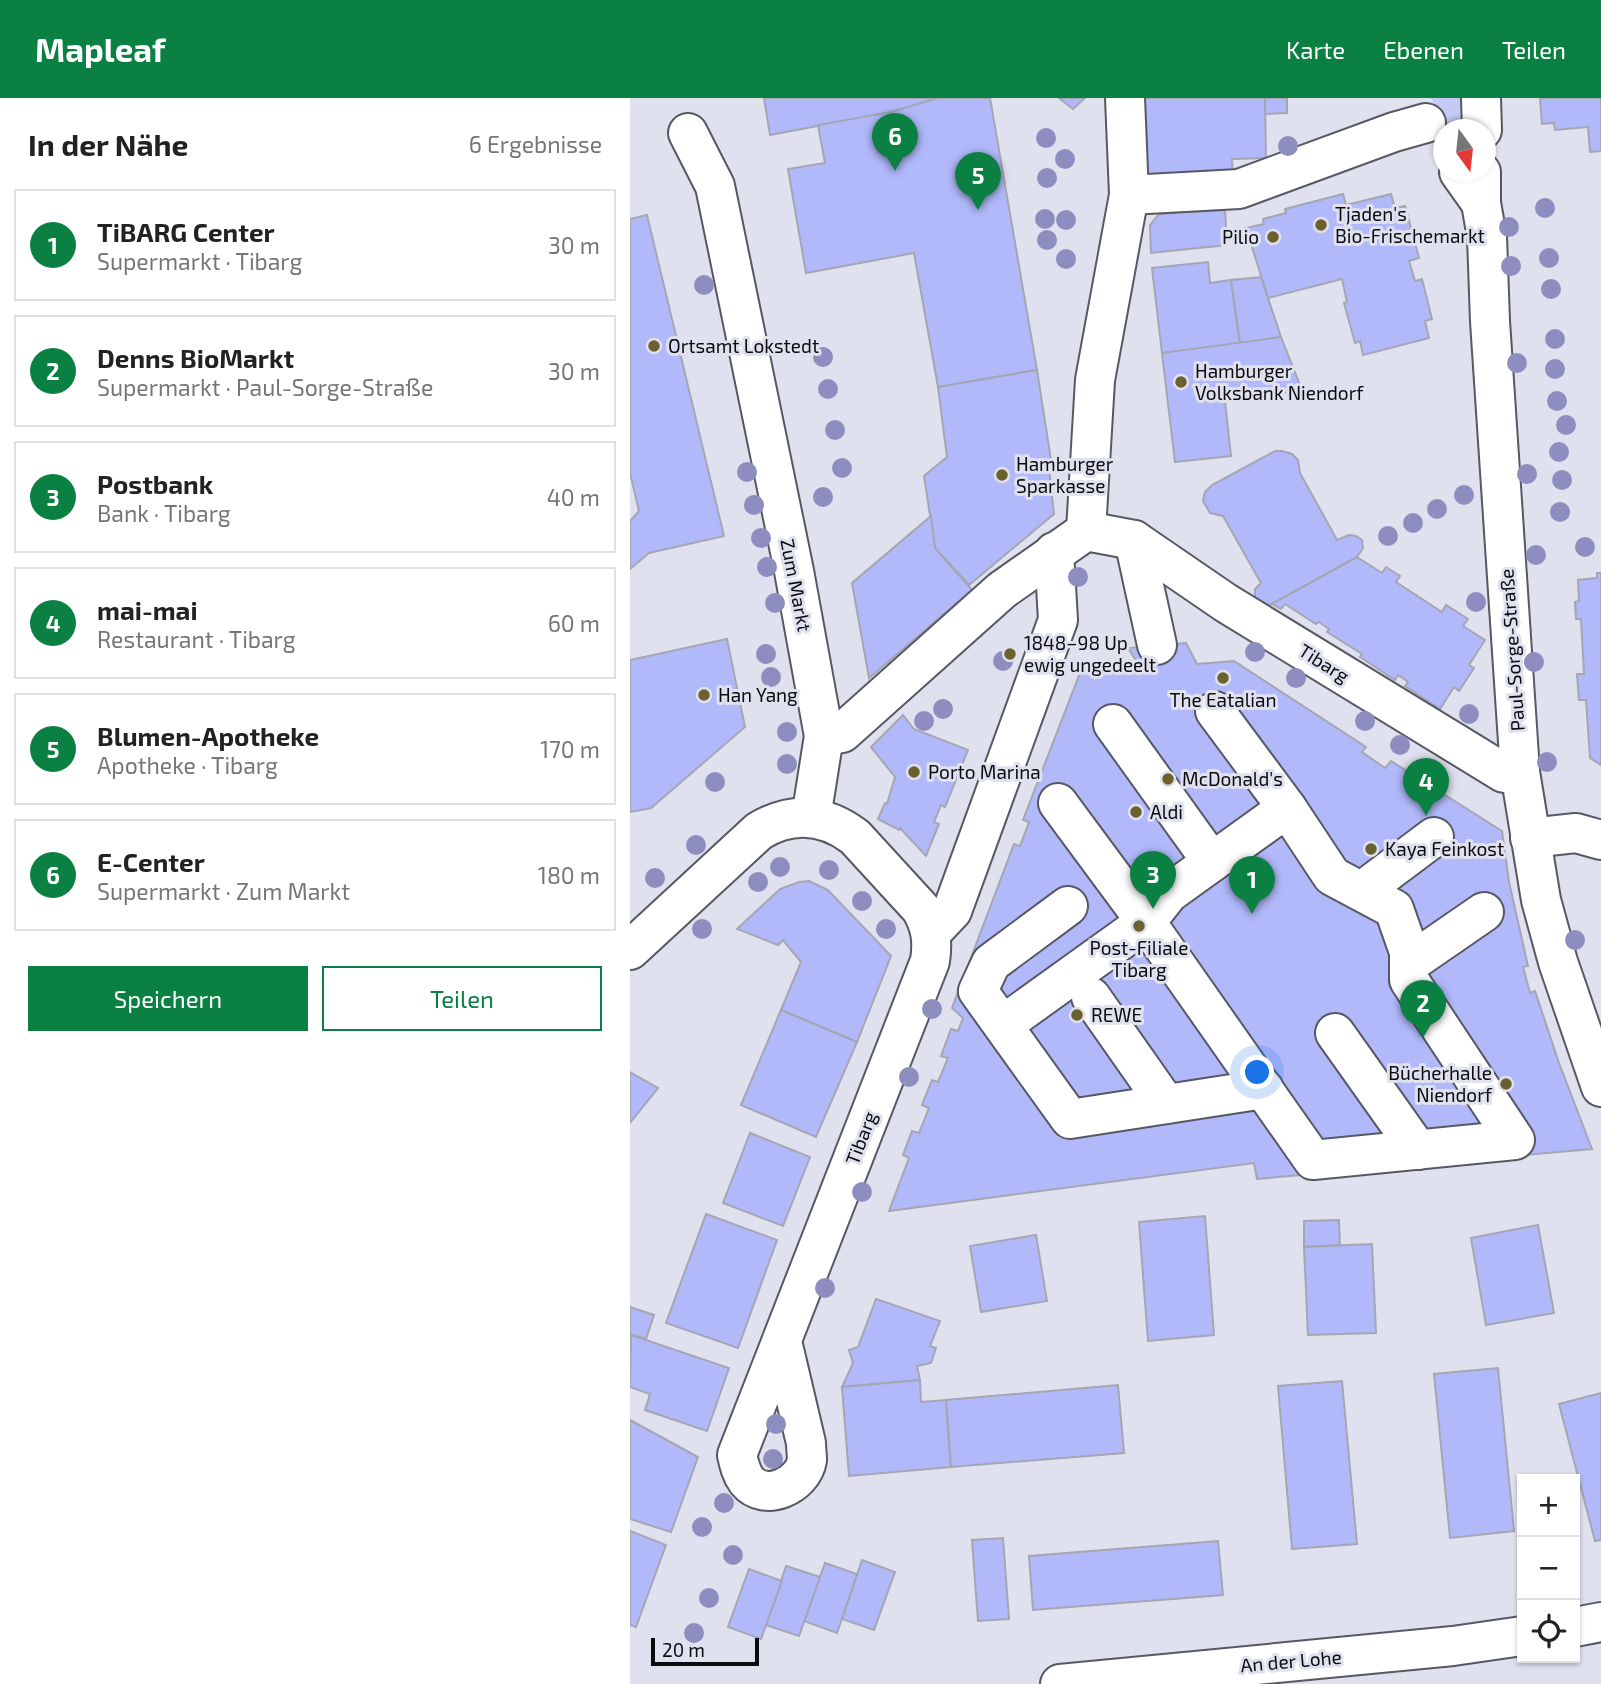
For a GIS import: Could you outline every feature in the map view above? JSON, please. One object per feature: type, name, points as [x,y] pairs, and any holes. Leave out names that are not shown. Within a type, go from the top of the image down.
[{"type":"street","points":[[824,736],[842,733],[1002,590],[1086,530],[1095,380],[1129,195],[1125,98]]},
{"type":"street","points":[[1481,98],[1482,119]]},
{"type":"street","points":[[1129,195],[1240,189],[1394,132],[1429,123]]},
{"type":"street","name":"Zum Markt","points":[[688,133],[715,186],[794,571],[824,736],[811,818]]},
{"type":"street","name":"Paul-Sorge-Straße","points":[[1481,187],[1488,237],[1490,321],[1520,772],[1541,900],[1558,962],[1601,1087]]},
{"type":"street","name":"Tibarg","points":[[1086,530],[1134,540],[1226,603],[1504,773],[1520,772]]},
{"type":"street","points":[[1134,540],[1157,645]]},
{"type":"street","points":[[630,950],[759,831],[779,821],[811,818],[835,824],[855,838],[921,909],[931,933],[952,911],[1058,620],[1054,552]]},
{"type":"street","points":[[1058,803],[1146,922],[1313,1160],[1515,1140],[1409,980],[1409,952],[1394,909],[1332,876],[1287,808],[1214,711]]},
{"type":"street","points":[[1113,724],[1212,862]]},
{"type":"street","points":[[1018,1014],[1146,922],[1169,893],[1287,808]]},
{"type":"street","points":[[1530,838],[1576,833],[1601,840]]},
{"type":"street","points":[[1362,891],[1434,837]]},
{"type":"street","points":[[1068,906],[991,963],[978,991],[1070,1119],[1264,1089]]},
{"type":"street","points":[[1409,963],[1484,912]]},
{"type":"street","name":"Tibarg","points":[[782,1340],[930,961],[931,933]]},
{"type":"street","points":[[1091,997],[1167,1104]]},
{"type":"street","points":[[1335,1032],[1418,1150]]},
{"type":"street","points":[[1580,1626],[1601,1622]]},
{"type":"street","name":"An der Lohe","points":[[1060,1684],[1453,1646],[1517,1637]]},
{"type":"shaded area","points":[[1431,98],[1464,98],[1466,119],[1443,119]]},
{"type":"building","points":[[764,98],[939,98],[891,112],[770,135]]},
{"type":"building","points":[[938,98],[990,98],[1037,370],[938,387],[914,253],[806,273],[788,169],[825,163],[818,125],[891,112]]},
{"type":"building","points":[[1059,98],[1085,98],[1073,109]]},
{"type":"building","points":[[1142,98],[1265,98],[1266,158],[1232,159],[1233,175],[1147,181]]},
{"type":"building","points":[[1265,98],[1287,98],[1287,113],[1265,114]]},
{"type":"building","points":[[1540,98],[1601,98],[1601,151],[1590,152],[1588,127],[1555,130],[1554,123],[1542,124]]},
{"type":"building","points":[[1343,194],[1346,205],[1391,194],[1395,208],[1405,206],[1419,258],[1409,261],[1415,281],[1422,279],[1432,319],[1425,321],[1429,338],[1363,355],[1360,341],[1355,343],[1344,303],[1347,302],[1342,279],[1268,298],[1246,228],[1264,224],[1263,219],[1286,213],[1285,209]]},
{"type":"building","points":[[1225,210],[1227,245],[1151,253],[1150,225],[1159,214]]},
{"type":"building","name":"Ortsamt Lokstedt","points":[[647,215],[724,536],[649,553],[630,569],[630,521],[639,511],[630,473],[630,219]]},
{"type":"building","points":[[1208,262],[1210,283],[1231,280],[1240,344],[1162,353],[1152,268]]},
{"type":"building","points":[[1261,277],[1281,337],[1240,344],[1231,280]]},
{"type":"building","points":[[1281,337],[1302,390],[1225,401],[1231,456],[1175,462],[1162,353]]},
{"type":"building","points":[[1037,370],[1051,460],[1048,460],[1054,514],[969,585],[935,548],[924,476],[947,457],[938,387]]},
{"type":"building","points":[[1275,451],[1292,454],[1298,460],[1300,473],[1337,540],[1349,535],[1356,536],[1362,540],[1363,548],[1357,557],[1268,606],[1255,600],[1255,589],[1261,583],[1223,516],[1210,513],[1203,501],[1205,492],[1212,485]]},
{"type":"building","points":[[931,516],[935,548],[972,590],[869,678],[852,583]]},
{"type":"building","points":[[1357,557],[1382,573],[1386,567],[1400,576],[1396,582],[1442,612],[1446,605],[1468,619],[1463,626],[1485,640],[1469,665],[1474,668],[1459,691],[1454,687],[1440,709],[1405,686],[1408,682],[1398,675],[1395,680],[1360,657],[1362,654],[1327,632],[1329,629],[1319,622],[1316,624],[1285,604],[1281,609],[1272,604]]},
{"type":"building","points":[[1597,573],[1601,573],[1601,765],[1590,758],[1586,700],[1579,700],[1577,674],[1584,674],[1581,619],[1576,619],[1575,602],[1579,601],[1578,580],[1597,578]]},
{"type":"building","points":[[727,639],[745,727],[651,808],[630,812],[630,660]]},
{"type":"building","points":[[1186,643],[1197,664],[1234,661],[1366,747],[1362,752],[1385,768],[1391,761],[1502,831],[1509,882],[1528,966],[1523,967],[1530,993],[1535,991],[1592,1149],[1257,1179],[1254,1163],[889,1211],[909,1158],[903,1155],[912,1131],[919,1133],[929,1108],[922,1105],[932,1080],[938,1082],[948,1058],[941,1056],[951,1029],[958,1031],[963,1018],[952,1008],[1014,844],[1020,846],[1029,822],[1023,820],[1080,673],[1141,668],[1128,648]]},
{"type":"building","points":[[903,715],[914,729],[968,750],[945,807],[941,805],[934,822],[939,824],[926,856],[900,828],[899,830],[878,819],[885,803],[887,804],[895,777],[871,747]]},
{"type":"building","points":[[809,881],[828,890],[891,956],[857,1042],[781,1010],[801,962],[783,940],[778,945],[737,929],[780,889]]},
{"type":"building","points":[[781,1010],[857,1042],[816,1137],[741,1105]]},
{"type":"building","points":[[630,1072],[658,1088],[630,1123]]},
{"type":"building","points":[[750,1133],[810,1157],[783,1226],[723,1203]]},
{"type":"building","points":[[706,1214],[777,1240],[738,1348],[666,1323]]},
{"type":"building","points":[[1205,1216],[1214,1335],[1148,1341],[1139,1222]]},
{"type":"building","points":[[1339,1220],[1340,1245],[1304,1247],[1304,1221]]},
{"type":"building","points":[[1538,1225],[1554,1313],[1486,1325],[1471,1238]]},
{"type":"building","points":[[1036,1235],[1047,1301],[981,1312],[970,1246]]},
{"type":"building","points":[[1372,1244],[1376,1333],[1308,1335],[1304,1247]]},
{"type":"building","points":[[876,1299],[940,1321],[930,1346],[936,1348],[931,1363],[917,1366],[920,1380],[842,1387],[853,1363],[849,1350],[858,1347]]},
{"type":"building","points":[[630,1307],[654,1315],[646,1339],[630,1334]]},
{"type":"building","points":[[631,1335],[729,1368],[707,1431],[645,1410],[650,1394],[630,1387]]},
{"type":"building","points":[[1498,1368],[1514,1531],[1450,1538],[1434,1374]]},
{"type":"building","points":[[920,1380],[921,1402],[946,1400],[951,1467],[849,1476],[842,1387]]},
{"type":"building","points":[[1342,1381],[1357,1544],[1292,1549],[1278,1386]]},
{"type":"building","points":[[1118,1385],[1124,1453],[951,1467],[946,1400]]},
{"type":"building","points":[[1601,1393],[1601,1540],[1595,1541],[1580,1484],[1580,1474],[1577,1474],[1559,1404]]},
{"type":"building","points":[[630,1420],[698,1457],[671,1532],[630,1519]]},
{"type":"building","points":[[630,1531],[666,1545],[636,1627],[630,1625]]},
{"type":"building","points":[[1003,1538],[1009,1619],[978,1621],[972,1540]]},
{"type":"building","points":[[1218,1541],[1223,1595],[1033,1610],[1029,1556]]},
{"type":"building","points":[[862,1560],[895,1572],[874,1630],[842,1619]]},
{"type":"building","points":[[825,1563],[857,1574],[837,1633],[804,1621]]},
{"type":"building","points":[[786,1566],[820,1577],[799,1636],[766,1625]]},
{"type":"building","points":[[749,1569],[782,1581],[761,1639],[728,1627]]},
{"type":"place","name":"E-Center","points":[[895,171]]},
{"type":"place","name":"Blumen-Apotheke","points":[[978,210]]},
{"type":"place","name":"Tjaden's Bio-Frischemarkt","points":[[1321,225]]},
{"type":"place","name":"Pilio","points":[[1273,237]]},
{"type":"place","name":"Ortsamt Lokstedt","points":[[654,346]]},
{"type":"place","name":"Hamburger Volksbank Niendorf","points":[[1181,382]]},
{"type":"place","name":"Hamburger Sparkasse","points":[[1002,475]]},
{"type":"place","name":"1848–98 Up ewig ungedeelt","points":[[1010,654]]},
{"type":"place","name":"The Eatalian","points":[[1223,678]]},
{"type":"place","name":"Han Yang","points":[[704,695]]},
{"type":"place","name":"Porto Marina","points":[[914,772]]},
{"type":"place","name":"McDonald's","points":[[1168,779]]},
{"type":"place","name":"Aldi","points":[[1136,812]]},
{"type":"place","name":"mai-mai","points":[[1426,816]]},
{"type":"place","name":"Kaya Feinkost","points":[[1371,849]]},
{"type":"place","name":"Postbank","points":[[1153,909]]},
{"type":"place","name":"TiBARG Center","points":[[1252,914]]},
{"type":"place","name":"Post-Filiale Tibarg","points":[[1139,926]]},
{"type":"place","name":"REWE","points":[[1077,1015]]},
{"type":"place","name":"Denns BioMarkt","points":[[1423,1038]]},
{"type":"place","name":"Bücherhalle Niendorf","points":[[1506,1084]]}]
